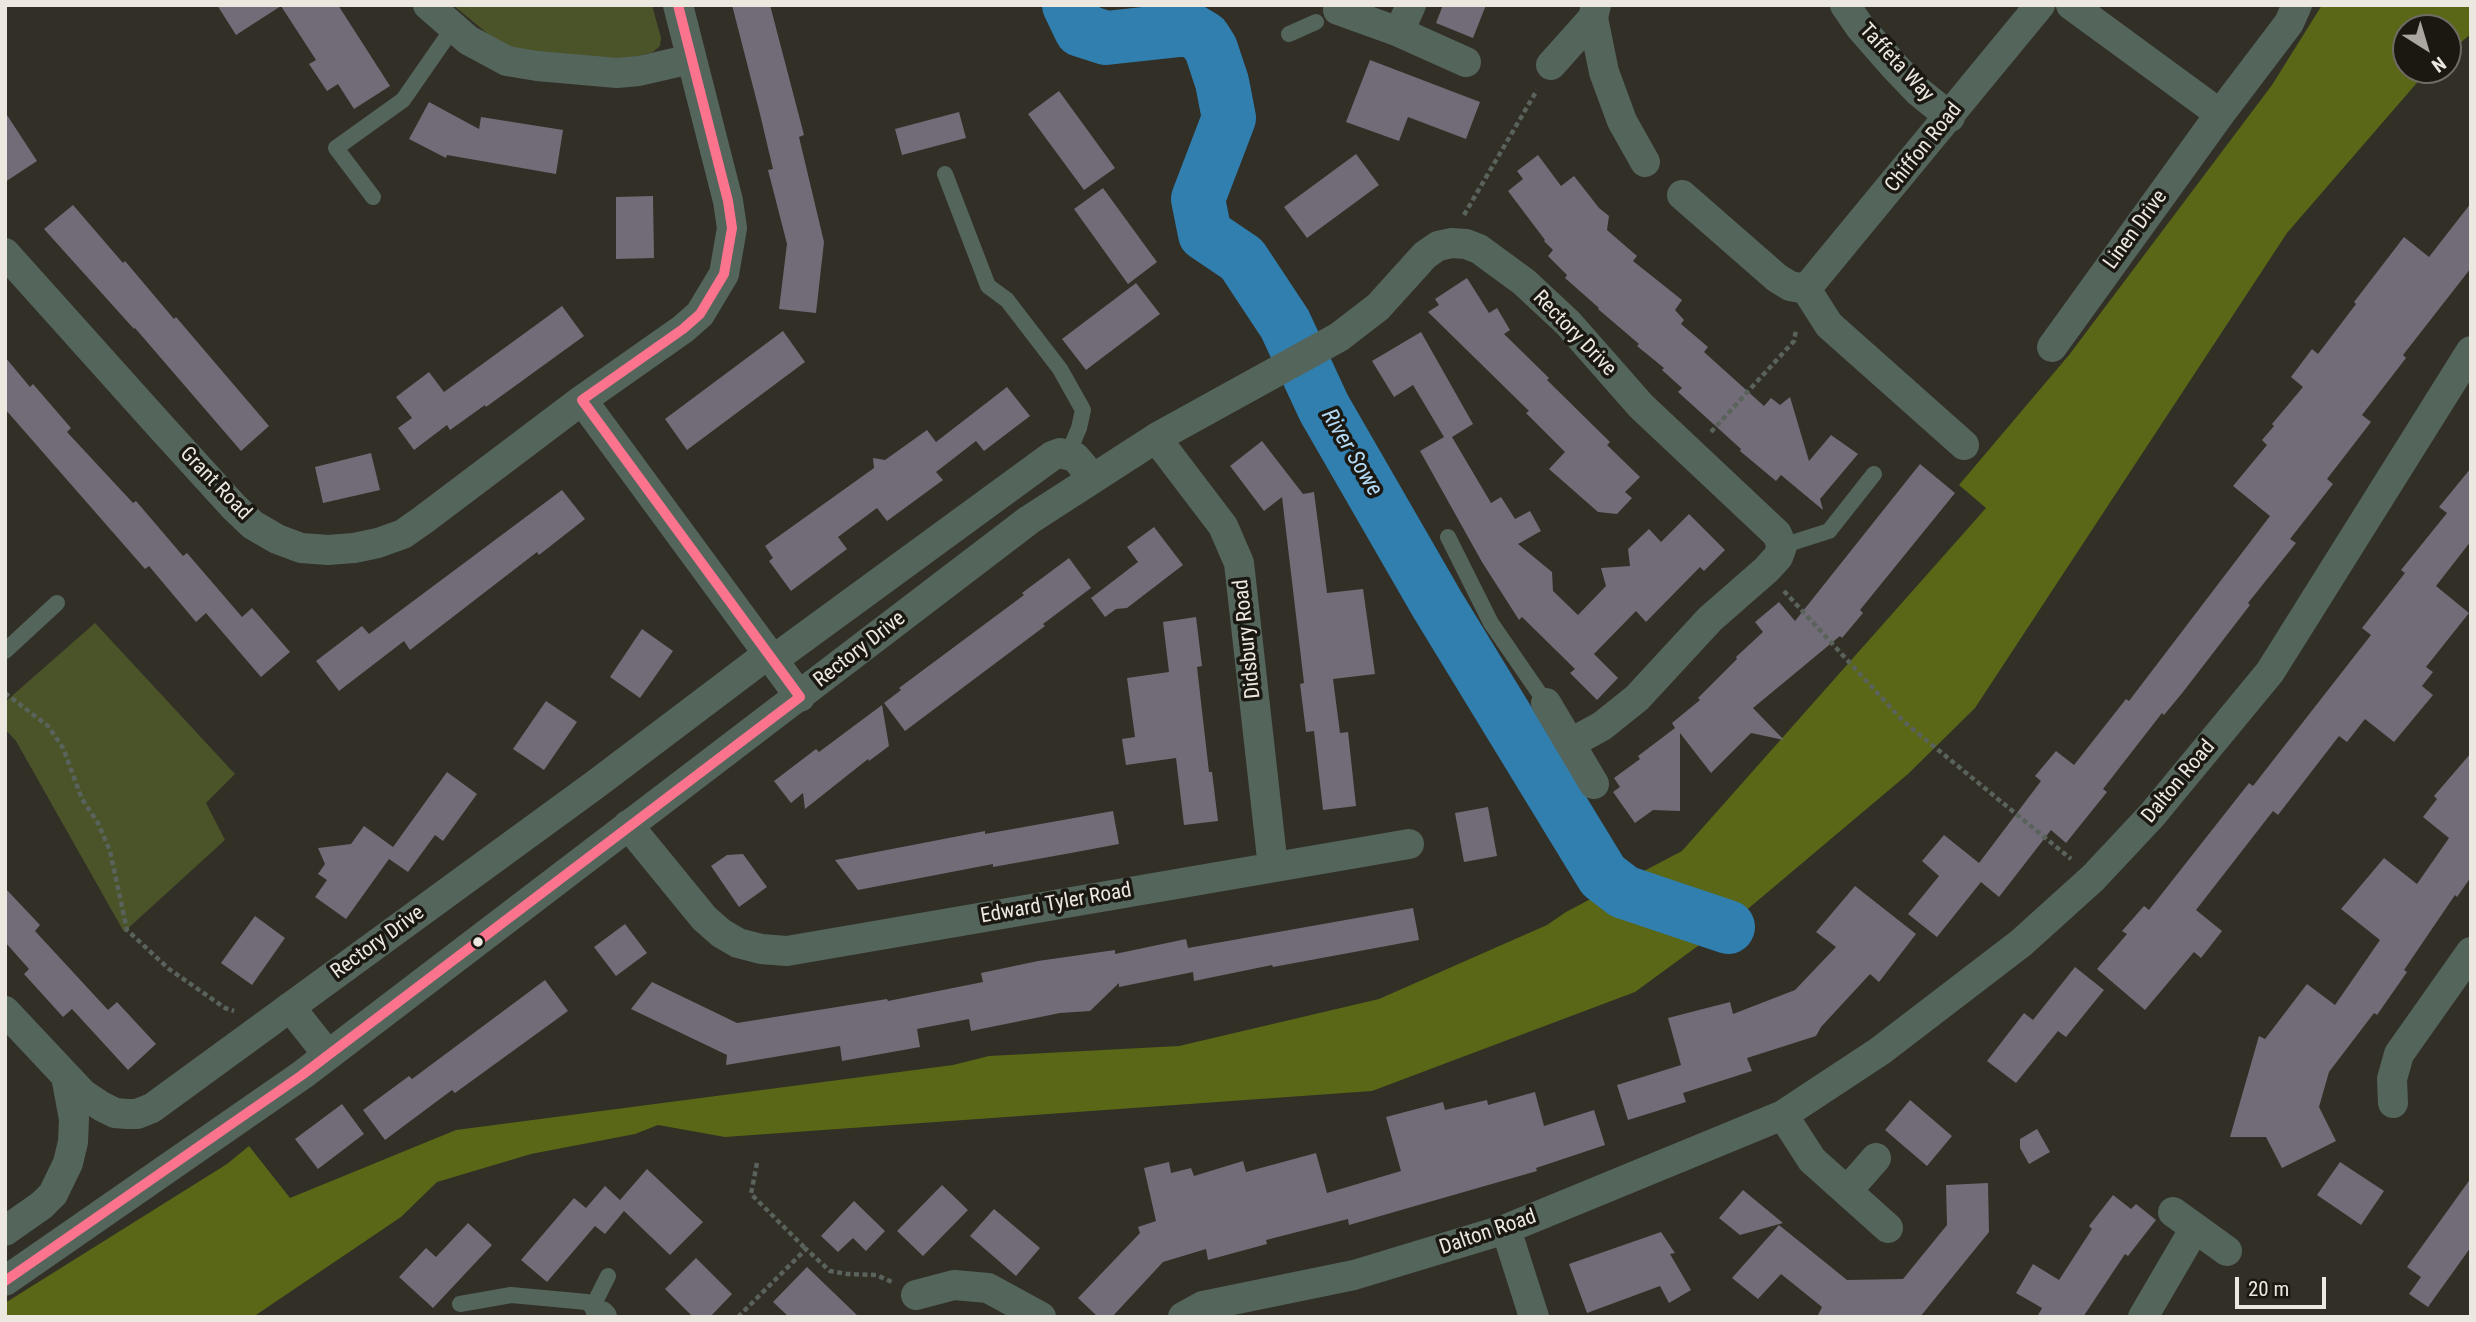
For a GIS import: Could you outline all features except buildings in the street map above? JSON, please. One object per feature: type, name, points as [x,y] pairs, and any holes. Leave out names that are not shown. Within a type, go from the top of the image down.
[{"type":"street","points":[[428,5],[485,50],[507,61],[617,73],[639,71],[691,59]]},
{"type":"street","name":"Grant Road","points":[[5,253],[233,506],[253,524],[277,539],[301,548],[328,550],[378,543],[403,534],[683,329],[700,314],[724,274],[732,228],[728,201],[678,5]]},
{"type":"street","name":"Taffeta Way","points":[[1845,5],[1860,27],[1895,67],[1919,92],[1950,117]]},
{"type":"street","name":"Chiffon Road","points":[[1806,289],[2040,5]]},
{"type":"street","points":[[2071,5],[2220,114]]},
{"type":"street","name":"Linen Drive","points":[[2052,346],[2289,23],[2297,5]]},
{"type":"street","points":[[1551,65],[1595,11]]},
{"type":"street","points":[[1595,11],[1604,72],[1622,121],[1645,162]]},
{"type":"street","points":[[1327,16],[1405,19],[1466,62]]},
{"type":"street","points":[[1682,195],[1777,278],[1790,286],[1806,289],[1829,325],[1964,444]]},
{"type":"street","name":"Rectory Drive","points":[[5,1281],[328,1055],[1029,520],[1156,438],[1339,337],[1378,307],[1425,255],[1438,247],[1452,243],[1466,244],[1498,261],[1524,282],[1568,324],[1641,406],[1777,534],[1774,558]]},
{"type":"street","name":"Dalton Road","points":[[1183,1317],[1203,1307],[1354,1275],[1506,1229],[1783,1115],[1880,1051],[2021,943],[2093,878],[2152,816],[2270,672],[2471,351]]},
{"type":"street","points":[[583,400],[800,696]]},
{"type":"street","name":"Didsbury Road","points":[[1156,438],[1223,526],[1239,563],[1273,867]]},
{"type":"street","points":[[1068,454],[1075,457],[1093,478]]},
{"type":"street","name":"Rectory Drive","points":[[66,1076],[83,1094],[115,1113],[137,1114],[152,1108],[596,783],[1052,456],[1068,454]]},
{"type":"street","points":[[1571,743],[1602,726],[1637,698],[1710,619],[1774,558]]},
{"type":"street","points":[[1546,703],[1594,784]]},
{"type":"street","name":"Edward Tyler Road","points":[[628,825],[704,918],[721,933],[738,943],[761,950],[787,951],[1409,844]]},
{"type":"street","points":[[2393,1103],[2392,1080],[2399,1054],[2471,952]]},
{"type":"street","points":[[5,1012],[66,1076],[74,1119],[73,1142],[68,1163],[52,1194],[42,1205],[5,1231]]},
{"type":"street","points":[[279,1015],[328,1055]]},
{"type":"street","points":[[1783,1115],[1812,1160],[1888,1228]]},
{"type":"street","points":[[1848,1190],[1876,1158]]},
{"type":"street","points":[[2143,1317],[2184,1220],[2227,1251]]},
{"type":"street","points":[[1506,1229],[1534,1317]]},
{"type":"street","points":[[916,1295],[954,1285],[988,1288],[1041,1317]]},
{"type":"lane","points":[[1289,34],[1327,16]]},
{"type":"lane","points":[[373,197],[336,148],[403,100],[453,27]]},
{"type":"lane","points":[[945,174],[988,286],[1007,300],[1060,369],[1083,410],[1080,428],[1068,454]]},
{"type":"lane","points":[[1774,558],[1829,531],[1874,474]]},
{"type":"lane","points":[[1448,537],[1491,623],[1546,703]]},
{"type":"lane","points":[[5,651],[57,603]]},
{"type":"lane","points":[[460,1304],[511,1294],[587,1302],[599,1313],[608,1276]]},
{"type":"path","points":[[1452,243],[1461,220],[1551,65]]},
{"type":"path","points":[[1691,454],[1794,341],[1806,289]]},
{"type":"path","points":[[1774,558],[1903,721],[2093,878]]},
{"type":"path","points":[[5,693],[48,726],[63,748],[82,799],[98,823],[110,851],[127,930],[169,969],[225,1008],[279,1015]]},
{"type":"path","points":[[757,1163],[751,1194],[806,1250],[830,1270],[847,1274],[876,1275],[916,1295]]},
{"type":"path","points":[[738,1317],[806,1250]]},
{"type":"green space","points":[[453,5],[652,5],[661,38],[660,46],[653,52],[627,59],[536,57],[495,43]]},
{"type":"green space","points":[[2322,5],[2471,5],[2471,34],[2462,41],[2462,14],[2392,14],[2392,84],[2416,84],[2287,233],[1975,708],[1908,774],[1743,913],[1635,992],[1372,1091],[725,1137],[658,1125],[635,1134],[531,1154],[437,1182],[401,1217],[253,1317],[5,1317],[5,1303],[227,1164],[249,1146],[290,1198],[456,1130],[953,1065],[989,1056],[1179,1046],[1379,999],[1547,925],[1566,912],[1682,851],[1986,508],[1959,485],[2069,355],[2272,85]]},
{"type":"green space","points":[[95,623],[235,774],[206,803],[225,840],[124,932],[16,741],[5,729],[5,702]]},
{"type":"waterway","name":"River Sowe","points":[[1069,5],[1081,30],[1106,38],[1189,29],[1204,38],[1211,49],[1222,82],[1229,118],[1198,199],[1205,234],[1242,259],[1285,324],[1324,408],[1437,604],[1603,876],[1624,892],[1728,927]]},
{"type":"transit line","points":[[5,1281],[302,1075],[800,697],[582,400],[683,329],[700,314],[724,274],[732,228],[728,201],[678,5]]}]
